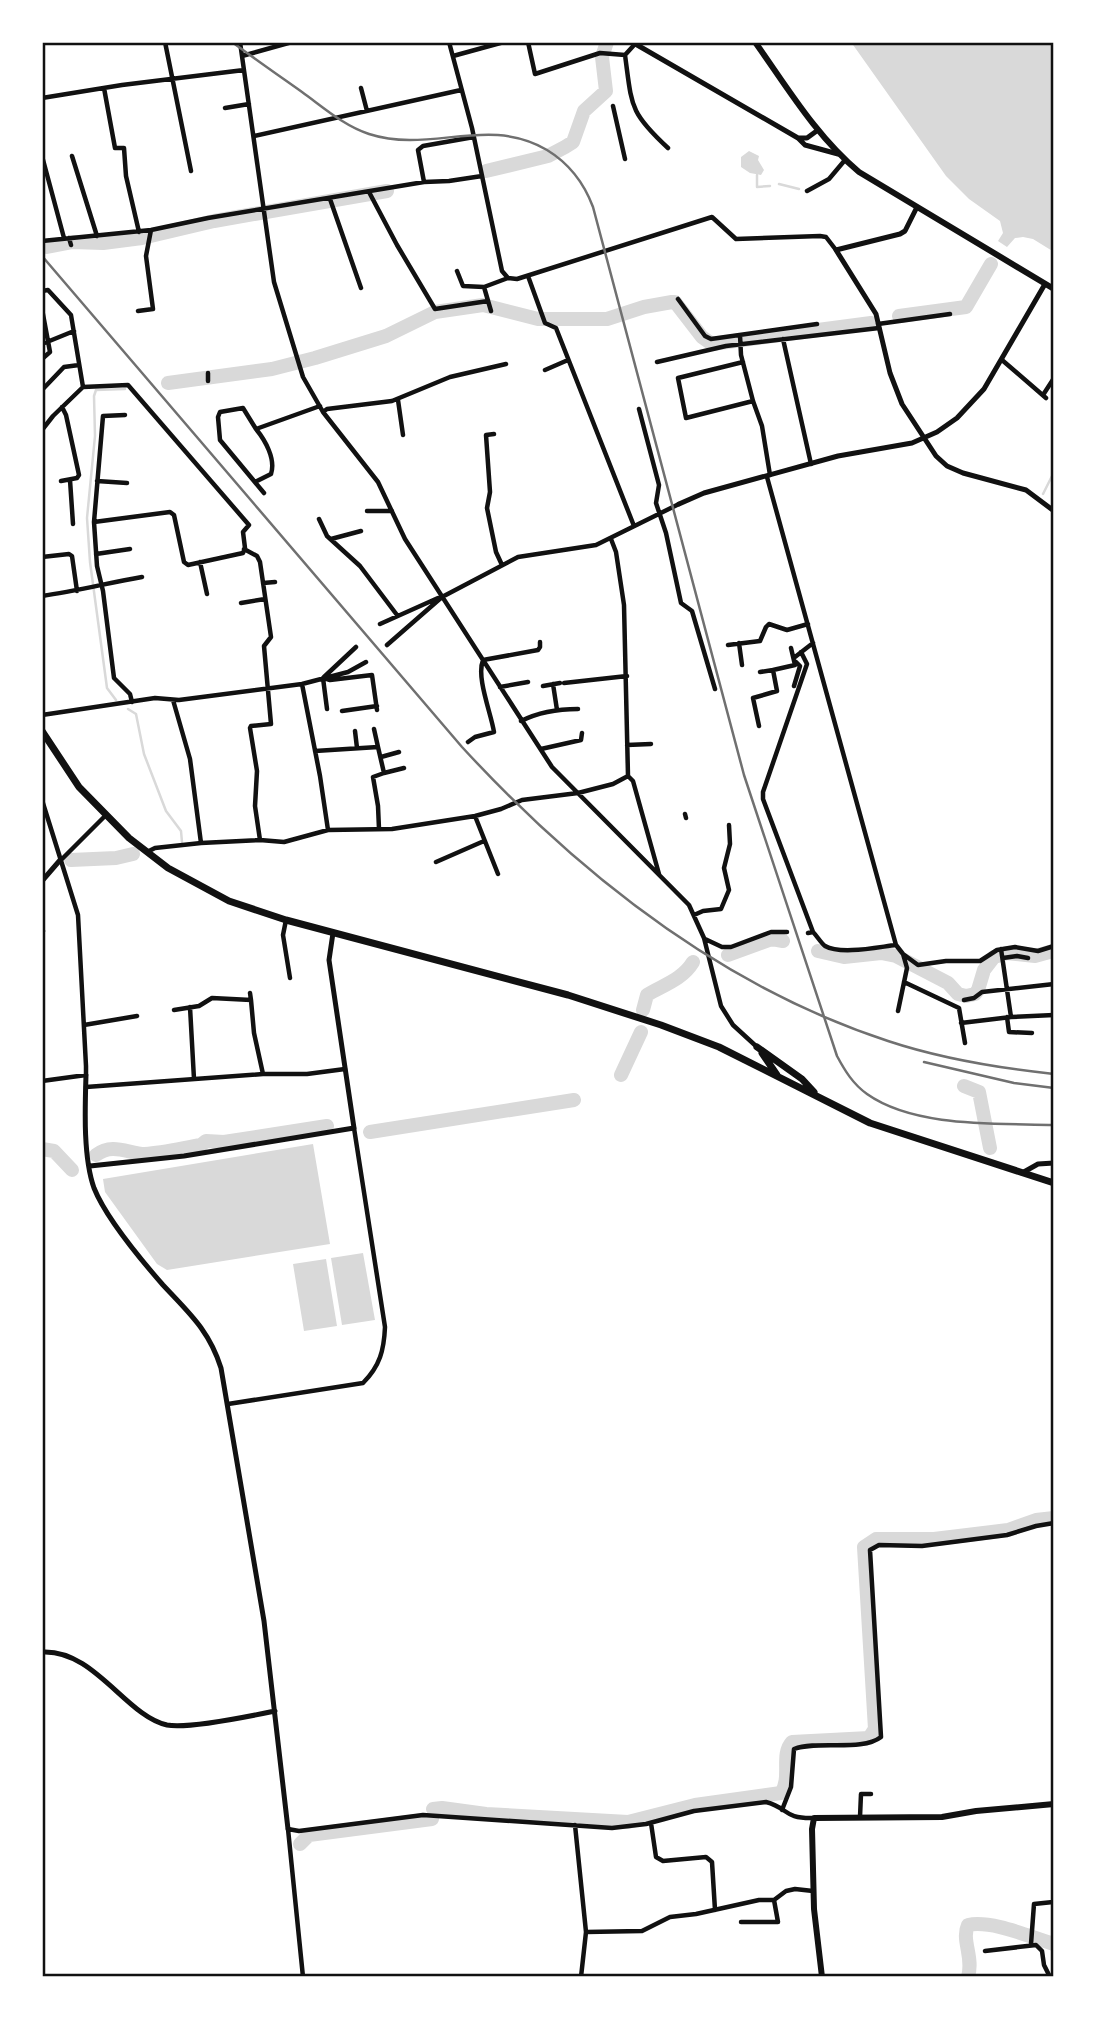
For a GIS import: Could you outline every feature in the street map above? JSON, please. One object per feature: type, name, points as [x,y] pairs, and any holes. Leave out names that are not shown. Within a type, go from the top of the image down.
[{"type":"highway","points":[[42,730],[73,780],[105,816],[167,867],[214,894],[256,912],[568,995],[694,1037],[887,1129],[1054,1183]]},
{"type":"highway","points":[[751,1062],[759,1058],[757,1047]]},
{"type":"highway","points":[[757,1047],[778,1076]]},
{"type":"highway","points":[[757,1047],[802,1079],[819,1097]]},
{"type":"main road","points":[[755,42],[818,130],[838,154],[859,172],[1054,289]]},
{"type":"main road","points":[[820,1977],[813,1891],[814,1818],[942,1817],[1054,1804]]},
{"type":"street","points":[[165,42],[191,171]]},
{"type":"street","points":[[240,42],[274,282],[303,377],[322,409],[378,482],[405,539],[552,767],[689,905],[704,938],[715,986],[726,1016],[757,1047]]},
{"type":"street","points":[[242,56],[292,42]]},
{"type":"street","points":[[449,42],[474,138],[502,271],[508,278]]},
{"type":"street","points":[[453,56],[504,42]]},
{"type":"street","points":[[528,42],[535,74],[603,53],[625,55]]},
{"type":"street","points":[[668,148],[644,125],[632,103],[625,55],[633,43],[798,138],[805,145],[838,154]]},
{"type":"street","points":[[42,98],[244,70]]},
{"type":"street","points":[[104,88],[115,148],[124,148],[126,176],[139,232]]},
{"type":"street","points":[[361,88],[367,111]]},
{"type":"street","points":[[254,136],[461,90]]},
{"type":"street","points":[[225,108],[249,104]]},
{"type":"street","points":[[613,106],[625,159]]},
{"type":"street","points":[[798,138],[807,138],[818,130]]},
{"type":"street","points":[[424,182],[418,150],[423,146],[474,138]]},
{"type":"street","points":[[42,156],[68,240]]},
{"type":"street","points":[[72,156],[97,236]]},
{"type":"street","points":[[807,191],[829,179],[845,160]]},
{"type":"street","points":[[42,241],[150,232],[424,182],[482,176]]},
{"type":"street","points":[[369,194],[436,309],[488,303]]},
{"type":"street","points":[[330,201],[361,288]]},
{"type":"street","points":[[836,250],[900,234],[905,231],[917,207]]},
{"type":"street","points":[[457,271],[463,286],[484,287],[508,278],[528,276],[712,217],[736,239],[825,237],[869,301],[879,326],[896,392],[936,456],[954,470],[1031,493],[1054,511]]},
{"type":"street","points":[[138,311],[153,309],[146,257],[151,240],[150,232]]},
{"type":"street","points":[[528,276],[545,323],[556,328],[634,526]]},
{"type":"street","points":[[380,624],[442,597],[518,557],[593,546],[704,493],[844,455],[912,443],[937,432],[963,413],[984,389],[1045,284]]},
{"type":"street","points":[[484,287],[491,311]]},
{"type":"street","points":[[42,291],[48,290],[71,315],[83,387]]},
{"type":"street","points":[[678,299],[705,335],[718,339],[783,339],[950,314]]},
{"type":"street","points":[[42,309],[45,343],[50,352],[42,359]]},
{"type":"street","points":[[657,362],[817,324]]},
{"type":"street","points":[[45,343],[74,331]]},
{"type":"street","points":[[783,339],[811,464]]},
{"type":"street","points":[[741,340],[752,401],[762,426],[769,476],[818,662],[896,945],[906,965],[898,1011]]},
{"type":"street","points":[[545,370],[568,360]]},
{"type":"street","points":[[1002,360],[1045,396],[1054,378]]},
{"type":"street","points":[[743,362],[678,378],[687,418],[752,401]]},
{"type":"street","points":[[256,429],[322,409],[398,399],[450,377],[506,364]]},
{"type":"street","points":[[42,390],[64,368],[79,365]]},
{"type":"street","points":[[42,430],[83,387],[128,385],[249,525],[243,531],[244,550]]},
{"type":"street","points":[[398,399],[402,435]]},
{"type":"street","points":[[61,481],[77,478],[79,475],[62,407]]},
{"type":"street","points":[[255,482],[271,474],[273,468],[266,442],[241,407],[220,412],[220,440],[264,493]]},
{"type":"street","points":[[639,409],[659,485],[656,501],[681,603],[692,611],[715,689]]},
{"type":"street","points":[[125,415],[103,416],[94,523],[99,585],[114,678],[130,694],[132,702]]},
{"type":"street","points":[[494,434],[486,435],[490,492],[486,508],[496,552],[502,565]]},
{"type":"street","points":[[70,480],[73,524]]},
{"type":"street","points":[[97,481],[127,483]]},
{"type":"street","points":[[368,511],[392,511]]},
{"type":"street","points":[[94,523],[170,512],[174,514],[184,562],[188,565],[244,550]]},
{"type":"street","points":[[319,519],[330,539],[360,566],[397,615]]},
{"type":"street","points":[[330,539],[361,531]]},
{"type":"street","points":[[611,539],[618,558],[624,605],[628,776],[633,780],[660,875]]},
{"type":"street","points":[[96,554],[130,548]]},
{"type":"street","points":[[244,550],[257,556],[271,637],[264,646],[271,724],[250,728],[257,771],[255,806],[260,840]]},
{"type":"street","points":[[42,558],[69,554],[72,556],[77,591]]},
{"type":"street","points":[[200,562],[207,594]]},
{"type":"street","points":[[42,596],[142,577]]},
{"type":"street","points":[[263,583],[275,582]]},
{"type":"street","points":[[387,645],[442,597]]},
{"type":"street","points":[[241,603],[265,599]]},
{"type":"street","points":[[728,645],[760,640],[769,624],[787,630],[808,624]]},
{"type":"street","points":[[483,660],[538,650],[540,642]]},
{"type":"street","points":[[739,643],[742,666]]},
{"type":"street","points":[[760,672],[795,665],[795,659],[813,643]]},
{"type":"street","points":[[323,678],[356,646]]},
{"type":"street","points":[[791,648],[800,666],[794,686]]},
{"type":"street","points":[[801,652],[806,666],[763,792],[763,799],[811,933],[824,945],[836,949],[896,945]]},
{"type":"street","points":[[468,741],[494,732],[482,682],[483,660]]},
{"type":"street","points":[[806,666],[818,662]]},
{"type":"street","points":[[42,715],[155,698],[173,700],[302,684],[323,678],[348,672],[365,664],[330,680]]},
{"type":"street","points":[[759,726],[753,698],[777,691],[773,670]]},
{"type":"street","points":[[323,678],[330,680],[372,675],[377,708],[342,710]]},
{"type":"street","points":[[543,686],[626,676]]},
{"type":"street","points":[[323,678],[327,709]]},
{"type":"street","points":[[500,687],[528,682]]},
{"type":"street","points":[[302,684],[328,830]]},
{"type":"street","points":[[553,684],[556,710]]},
{"type":"street","points":[[173,700],[190,759],[201,843]]},
{"type":"street","points":[[521,720],[556,710],[578,709]]},
{"type":"street","points":[[374,729],[384,773]]},
{"type":"street","points":[[355,731],[357,748]]},
{"type":"street","points":[[540,749],[581,740],[582,733]]},
{"type":"street","points":[[627,746],[651,744]]},
{"type":"street","points":[[315,751],[378,747]]},
{"type":"street","points":[[381,757],[399,752]]},
{"type":"street","points":[[379,830],[373,777],[404,768]]},
{"type":"street","points":[[147,852],[155,848],[201,843],[260,840],[284,842],[328,830],[392,830],[475,816],[522,800],[578,793],[613,784],[628,776]]},
{"type":"street","points":[[42,800],[78,915],[90,1167],[97,1194],[145,1263],[195,1317],[211,1341],[221,1368],[260,1594],[303,1977]]},
{"type":"street","points":[[42,881],[105,816]]},
{"type":"street","points":[[475,816],[498,874]]},
{"type":"street","points":[[694,915],[721,909],[729,890],[724,868],[730,844],[729,825]]},
{"type":"street","points":[[436,862],[484,841]]},
{"type":"street","points":[[286,920],[284,935],[290,978]]},
{"type":"street","points":[[704,938],[722,947],[731,947],[771,932],[788,932]]},
{"type":"street","points":[[228,1404],[363,1383],[379,1364],[383,1352],[385,1327],[329,960],[333,933]]},
{"type":"street","points":[[903,955],[918,965],[946,961],[979,961],[1001,950],[1015,947],[1038,951],[1054,946]]},
{"type":"street","points":[[1001,950],[1008,990],[1009,1032],[1032,1033]]},
{"type":"street","points":[[1003,958],[1028,958]]},
{"type":"street","points":[[904,982],[959,1008],[965,1043]]},
{"type":"street","points":[[964,1000],[974,998],[982,992],[1054,984]]},
{"type":"street","points":[[250,993],[254,1033],[263,1074]]},
{"type":"street","points":[[174,1010],[199,1006],[212,998],[251,1000]]},
{"type":"street","points":[[190,1007],[194,1079]]},
{"type":"street","points":[[961,1023],[1054,1015]]},
{"type":"street","points":[[84,1026],[137,1016]]},
{"type":"street","points":[[86,1087],[263,1074],[307,1074],[345,1069]]},
{"type":"street","points":[[42,1080],[86,1075]]},
{"type":"street","points":[[90,1167],[184,1156],[354,1128]]},
{"type":"street","points":[[1022,1173],[1038,1164],[1054,1163]]},
{"type":"street","points":[[782,1810],[792,1787],[794,1749],[830,1744],[862,1744],[874,1742],[881,1737],[870,1550],[878,1545],[922,1546],[1007,1535],[1054,1523]]},
{"type":"street","points":[[42,1652],[63,1655],[90,1670],[111,1684],[147,1716],[166,1725],[184,1726],[275,1711]]},
{"type":"street","points":[[860,1818],[861,1794],[871,1794]]},
{"type":"street","points":[[288,1829],[299,1831],[423,1815],[612,1828],[651,1823],[694,1811],[766,1802],[793,1818],[814,1818]]},
{"type":"street","points":[[651,1823],[656,1857],[663,1861],[706,1857],[712,1862],[715,1910]]},
{"type":"street","points":[[575,1825],[586,1932],[581,1977]]},
{"type":"street","points":[[586,1932],[642,1931],[670,1917],[759,1900],[774,1900],[786,1891],[795,1889],[813,1891]]},
{"type":"street","points":[[741,1922],[778,1922],[774,1900]]},
{"type":"street","points":[[1032,1942],[1034,1904],[1053,1902]]},
{"type":"street","points":[[985,1951],[1032,1942]]},
{"type":"street","points":[[1032,1942],[1042,1951],[1044,1965],[1050,1977]]},
{"type":"street","points":[[912,1977],[920,1977]]},
{"type":"shaded area","points":[[851,42],[1054,42],[1054,252],[1033,239],[1023,237],[1015,238],[1007,247],[998,241],[1003,233],[1000,221],[969,199],[946,176]]},
{"type":"shaded area","points":[[749,151],[759,156],[758,160],[764,170],[761,175],[750,173],[741,167],[741,157]]},
{"type":"shaded area","points":[[313,1144],[330,1244],[167,1270],[157,1264],[105,1192],[103,1179]]},
{"type":"shaded area","points":[[363,1253],[375,1320],[342,1325],[331,1258]]},
{"type":"shaded area","points":[[326,1259],[337,1326],[304,1331],[293,1264]]},
{"type":"waterway","points":[[486,171],[548,156],[573,142],[584,111],[606,91],[602,57],[607,42]]},
{"type":"waterway","points":[[757,175],[757,187],[770,186]]},
{"type":"waterway","points":[[779,184],[799,189]]},
{"type":"waterway","points":[[47,247],[73,242],[103,243],[142,238],[214,221],[387,191]]},
{"type":"waterway","points":[[899,316],[966,307],[991,264]]},
{"type":"waterway","points":[[168,383],[272,369],[386,336],[435,312],[483,305],[538,319],[607,319],[644,307],[675,302],[702,337],[712,344],[871,323]]},
{"type":"waterway","points":[[116,700],[107,688],[90,562],[87,518],[95,436],[94,396],[96,390],[125,389]]},
{"type":"waterway","points":[[1043,494],[1054,472]]},
{"type":"waterway","points":[[128,709],[136,714],[144,754],[166,811],[181,831],[182,842]]},
{"type":"waterway","points":[[71,860],[116,858],[133,854]]},
{"type":"waterway","points":[[728,955],[772,939],[783,941]]},
{"type":"waterway","points":[[818,951],[844,957],[881,953],[896,956],[948,983],[958,994],[966,996],[975,994],[978,990],[984,970],[994,957],[1007,953],[1035,956],[1053,951]]},
{"type":"waterway","points":[[643,1010],[647,995],[678,978],[693,962]]},
{"type":"waterway","points":[[621,1075],[641,1032]]},
{"type":"waterway","points":[[964,1086],[979,1092],[990,1148]]},
{"type":"waterway","points":[[370,1132],[574,1100]]},
{"type":"waterway","points":[[96,1155],[109,1149],[139,1154],[159,1153],[201,1145],[206,1141],[224,1142],[327,1126]]},
{"type":"waterway","points":[[42,1149],[54,1151],[72,1170]]},
{"type":"waterway","points":[[433,1809],[628,1822],[695,1805],[781,1793],[786,1780],[787,1753],[792,1742],[869,1738],[875,1729],[864,1547],[876,1539],[934,1539],[1008,1530],[1036,1520],[1054,1518]]},
{"type":"waterway","points":[[300,1844],[309,1835],[432,1819]]},
{"type":"waterway","points":[[968,1977],[968,1925],[999,1927],[1054,1944]]},
{"type":"railway","points":[[232,42],[334,116],[360,131],[392,139],[481,135],[525,140],[563,161],[575,175],[593,207],[744,775],[837,1056],[850,1077],[867,1094],[909,1113],[958,1122],[1054,1125]]},
{"type":"railway","points":[[42,256],[462,747],[507,794],[604,882],[710,958],[767,990],[826,1018],[888,1041],[949,1058],[1054,1074]]},
{"type":"railway","points":[[924,1062],[1014,1083],[1054,1088]]}]
